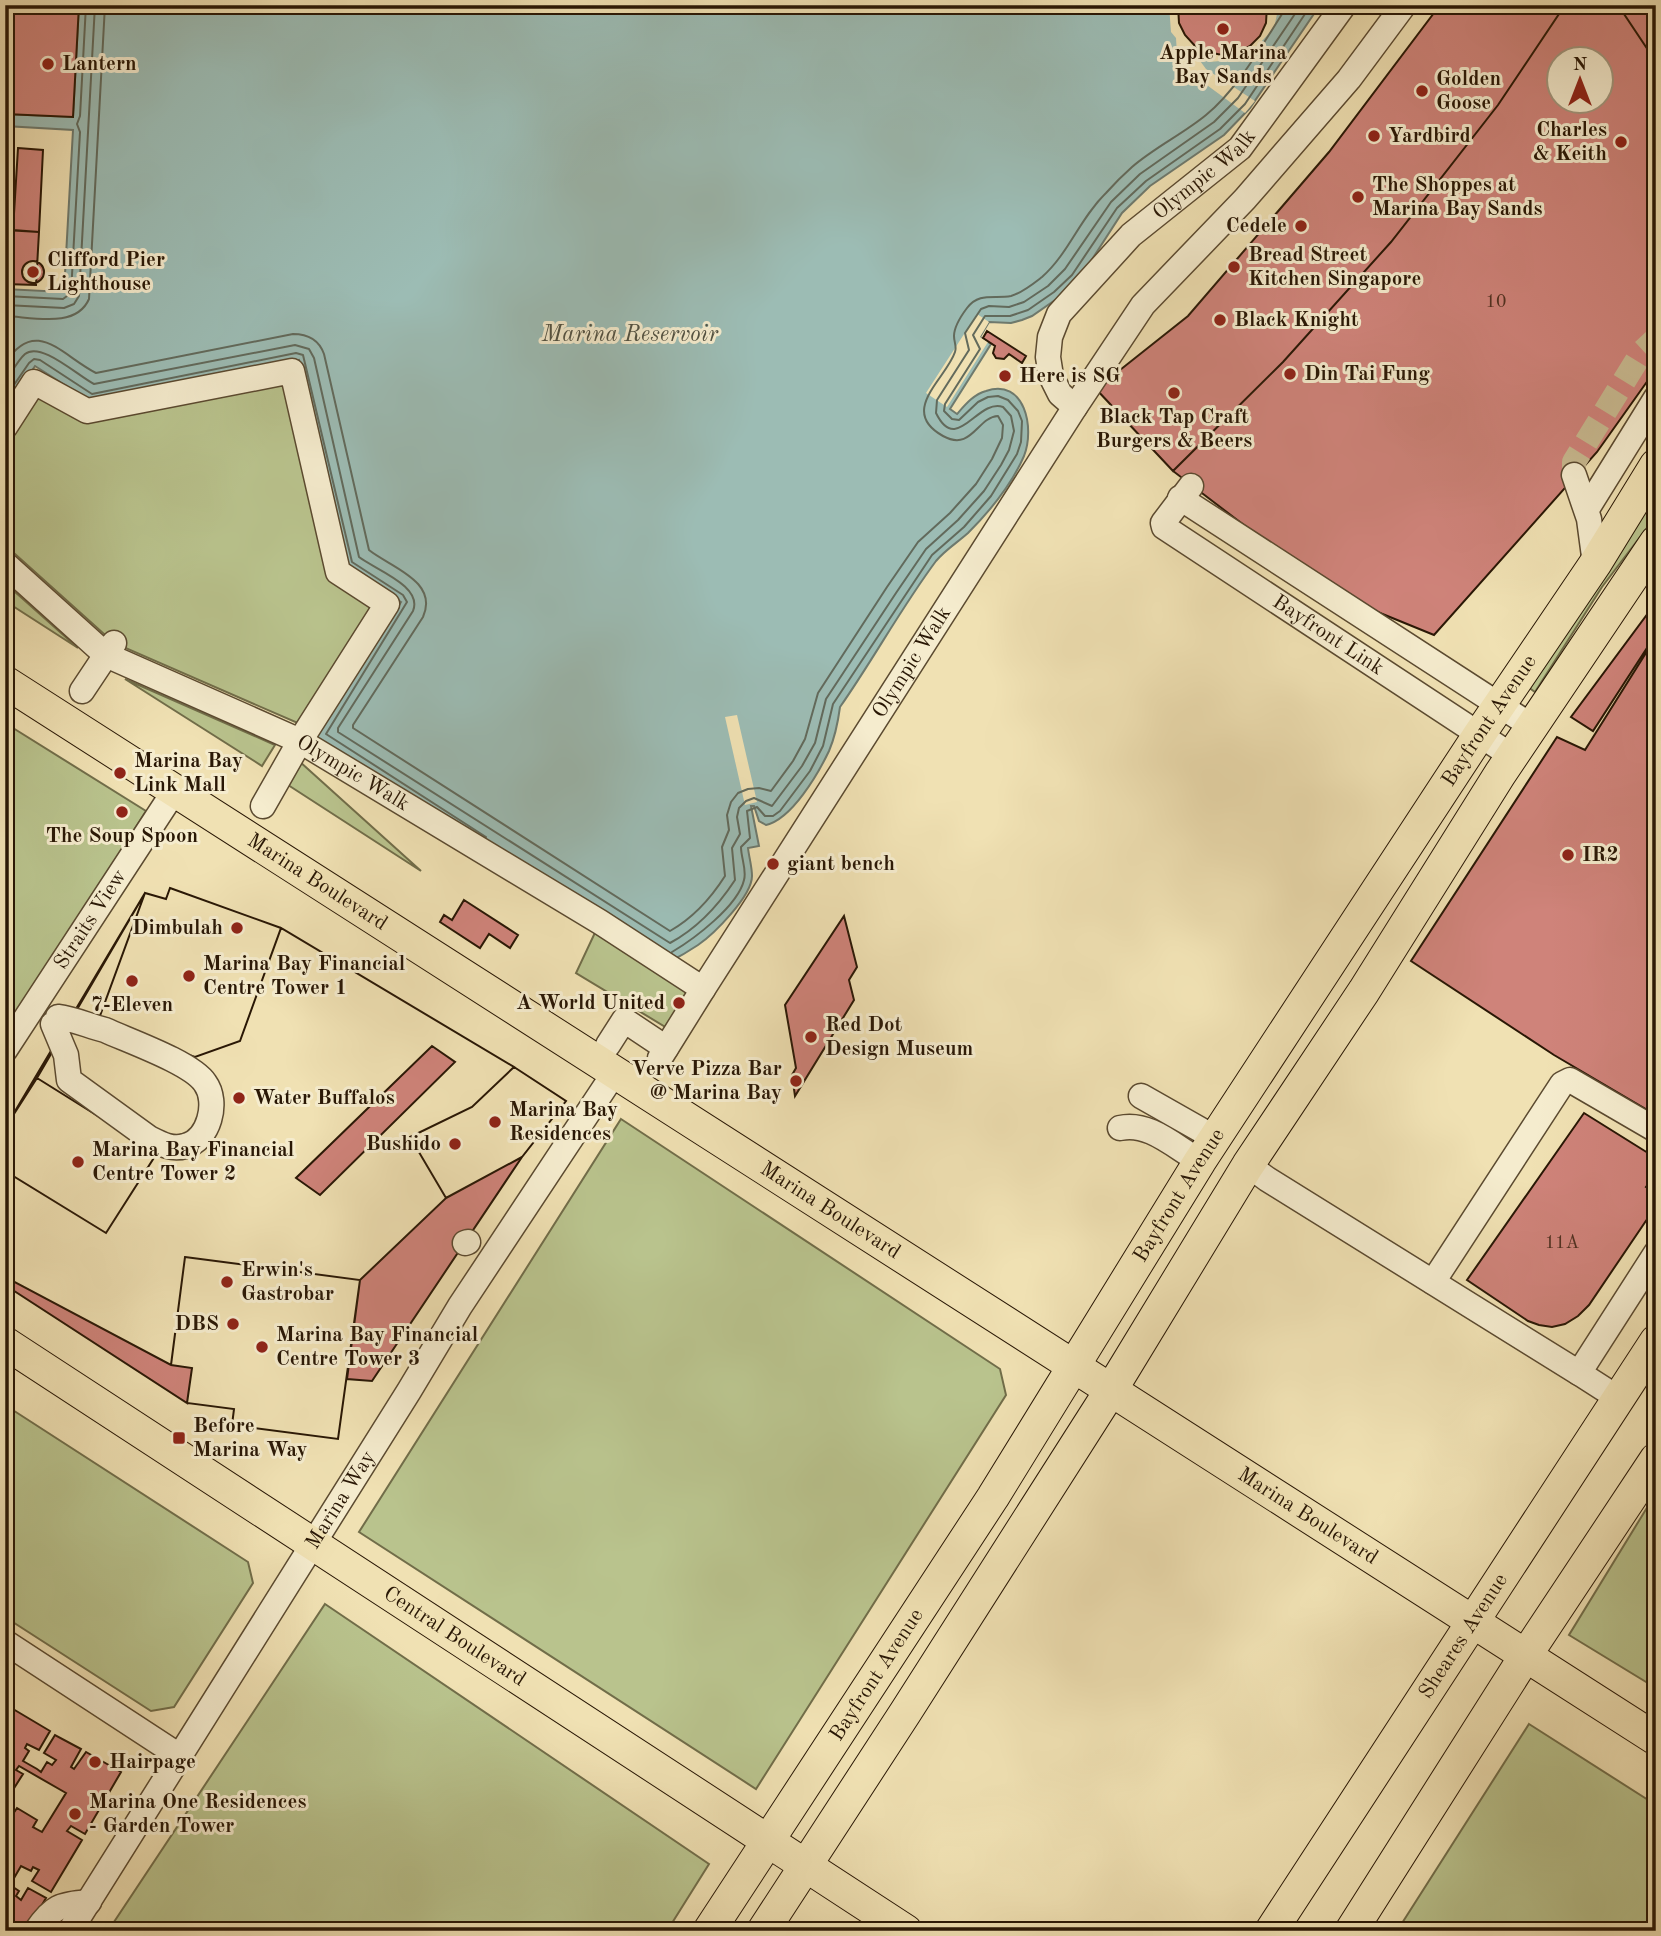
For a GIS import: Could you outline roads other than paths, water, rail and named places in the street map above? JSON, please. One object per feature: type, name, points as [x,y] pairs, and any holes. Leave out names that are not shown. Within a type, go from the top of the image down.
[{"type":"main road","name":"Bayfront Avenue","points":[[709,1931],[945,1572],[1208,1150],[1479,735],[1595,564],[1656,465]]},
{"type":"main road","name":"Bayfront Avenue","points":[[763,1931],[1111,1390],[1258,1172],[1364,991],[1512,757],[1656,542]]},
{"type":"main road","name":"Marina Boulevard","points":[[5,681],[175,790],[611,1058],[1075,1367],[1656,1739]]},
{"type":"main road","name":"Sheares Avenue","points":[[1271,1931],[1656,1341]]},
{"type":"main road","name":"Central Boulevard","points":[[5,1343],[906,1931]]},
{"type":"main road","points":[[1351,1931],[1526,1655],[1656,1459]]},
{"type":"street","name":"Olympic Walk","points":[[1075,407],[1060,394],[1051,376],[1048,358],[1050,337],[1059,314],[1131,235],[1240,148],[1345,5]]},
{"type":"street","name":"Olympic Walk","points":[[663,1053],[1075,407],[1143,306],[1245,199],[1349,79],[1404,5]]},
{"type":"street","points":[[5,427],[34,382],[87,411],[292,371],[338,572],[387,604],[300,741],[263,806]]},
{"type":"street","points":[[1587,509],[1656,398]]},
{"type":"street","points":[[1574,475],[1587,509],[1595,564]]},
{"type":"street","name":"Bayfront Link","points":[[1512,757],[1164,527],[1163,523],[1177,498],[1252,539],[1533,727]]},
{"type":"street","points":[[1252,539],[1251,564],[1262,591]]},
{"type":"street","name":"Olympic Walk","points":[[5,564],[110,649],[300,741],[600,922],[703,989]]},
{"type":"street","points":[[82,691],[110,649]]},
{"type":"street","name":"Straits View","points":[[5,1050],[175,790]]},
{"type":"street","points":[[68,1018],[92,1028],[105,1030],[192,1069],[205,1082],[211,1095],[212,1106],[208,1123],[198,1140],[186,1146],[163,1145],[149,1138],[69,1080],[66,1055],[55,1021],[68,1018]]},
{"type":"street","name":"Marina Way","points":[[71,1931],[313,1544],[611,1058],[624,1020],[663,1053]]},
{"type":"street","points":[[1433,1282],[1562,1084],[1570,1080],[1656,1130]]},
{"type":"street","points":[[1141,1096],[1208,1150]]},
{"type":"street","points":[[1120,1128],[1132,1125],[1144,1128],[1208,1150]]},
{"type":"street","points":[[1258,1172],[1618,1398]]},
{"type":"street","points":[[1579,1373],[1656,1253]]},
{"type":"street","points":[[7,1647],[181,1757]]},
{"type":"street","points":[[36,1931],[49,1912],[63,1906],[89,1902]]},
{"type":"water","name":"Marina Reservoir","points":[[79,5],[1320,5],[1250,108],[1224,135],[1150,186],[1122,213],[1089,264],[1058,298],[1022,320],[1011,323],[989,322],[980,337],[991,344],[950,409],[957,414],[970,400],[986,391],[999,389],[1018,398],[1024,408],[1028,432],[1027,445],[1019,466],[992,506],[968,533],[940,557],[911,597],[840,707],[829,751],[803,794],[785,814],[766,825],[759,821],[754,806],[751,806],[759,846],[748,848],[752,876],[746,894],[739,904],[705,940],[669,962],[315,736],[401,602],[346,567],[299,360],[90,401],[35,366],[5,411],[5,289],[64,292],[73,130],[5,126],[5,114],[73,117]]},
{"type":"tunnel","points":[[1574,475],[1574,462],[1642,352],[1656,339]]},
{"type":"place","name":"Apple Marina Bay Sands","points":[[1223,29]]},
{"type":"place","name":"Lantern","points":[[48,64]]},
{"type":"place","name":"Golden Goose","points":[[1422,91]]},
{"type":"place","name":"Yardbird","points":[[1374,136]]},
{"type":"place","name":"Charles & Keith","points":[[1621,142]]},
{"type":"place","name":"The Shoppes at Marina Bay Sands","points":[[1358,197]]},
{"type":"place","name":"Cedele","points":[[1301,226]]},
{"type":"place","name":"Bread Street Kitchen Singapore","points":[[1234,267]]},
{"type":"place","name":"Clifford Pier Lighthouse","points":[[33,272]]},
{"type":"place","name":"Black Knight","points":[[1220,320]]},
{"type":"place","name":"Din Tai Fung","points":[[1290,374]]},
{"type":"place","name":"Here is SG","points":[[1005,376]]},
{"type":"place","name":"Black Tap Craft Burgers & Beers","points":[[1174,393]]},
{"type":"place","name":"Marina Bay Link Mall","points":[[120,773]]},
{"type":"place","name":"The Soup Spoon","points":[[122,812]]},
{"type":"place","name":"IR2","points":[[1568,855]]},
{"type":"place","name":"giant bench","points":[[773,864]]},
{"type":"place","name":"Dimbulah","points":[[237,928]]},
{"type":"place","name":"Marina Bay Financial Centre Tower 1","points":[[189,976]]},
{"type":"place","name":"7-Eleven","points":[[132,981]]},
{"type":"place","name":"A World United","points":[[679,1003]]},
{"type":"place","name":"Red Dot Design Museum","points":[[811,1037]]},
{"type":"place","name":"Verve Pizza Bar @ Marina Bay","points":[[796,1081]]},
{"type":"place","name":"Water Buffalos","points":[[239,1098]]},
{"type":"place","name":"Marina Bay Residences","points":[[495,1122]]},
{"type":"place","name":"Bushido","points":[[455,1144]]},
{"type":"place","name":"Marina Bay Financial Centre Tower 2","points":[[78,1162]]},
{"type":"place","name":"Erwin's Gastrobar","points":[[227,1282]]},
{"type":"place","name":"DBS","points":[[233,1324]]},
{"type":"place","name":"Marina Bay Financial Centre Tower 3","points":[[262,1347]]},
{"type":"place","name":"Before Marina Way","points":[[179,1438]]},
{"type":"place","name":"Hairpage","points":[[95,1762]]},
{"type":"place","name":"Marina One Residences - Garden Tower","points":[[75,1814]]}]
